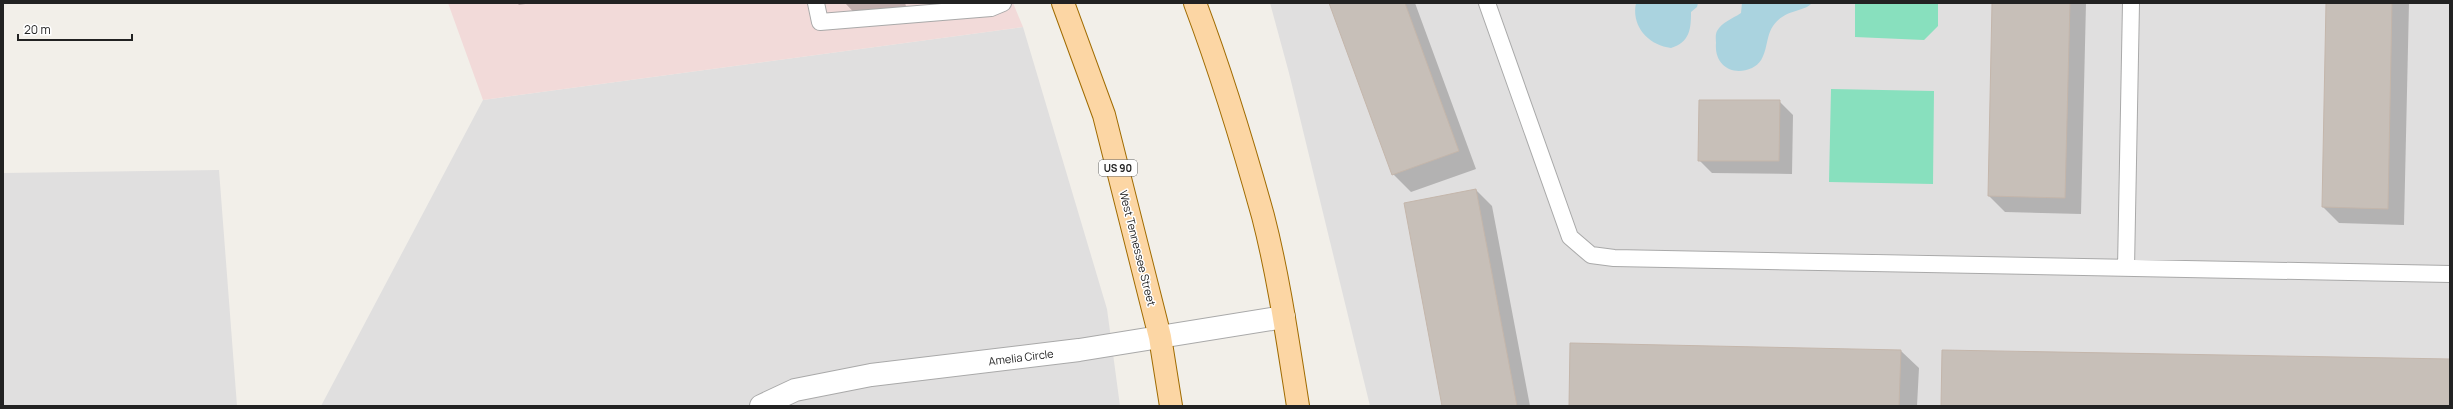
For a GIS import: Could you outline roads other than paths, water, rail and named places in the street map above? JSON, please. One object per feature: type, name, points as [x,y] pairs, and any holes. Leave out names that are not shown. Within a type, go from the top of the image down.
[{"type":"main road","name":"West Tennessee Street","points":[[1063,3],[1104,115],[1160,337],[1171,406]]},
{"type":"main road","points":[[1195,3],[1214,54],[1263,217],[1284,317],[1298,406]]},
{"type":"street","name":"Amelia Circle","points":[[761,406],[795,390],[871,375],[1079,350],[1284,317]]},
{"type":"lane","points":[[816,3],[820,22],[991,8],[1003,3]]},
{"type":"lane","points":[[1487,3],[1570,237],[1591,255],[1622,258],[2450,274]]},
{"type":"lane","points":[[2126,268],[2131,3]]},
{"type":"water","points":[[1636,3],[1698,3],[1697,7],[1691,12],[1691,24],[1686,38],[1671,48],[1655,43],[1648,39],[1643,33],[1636,19]]},
{"type":"water","points":[[1742,3],[1812,3],[1804,8],[1783,16],[1778,20],[1770,31],[1764,55],[1761,60],[1752,68],[1738,71],[1731,70],[1721,63],[1716,51],[1716,36],[1717,31],[1722,25],[1741,13]]}]
